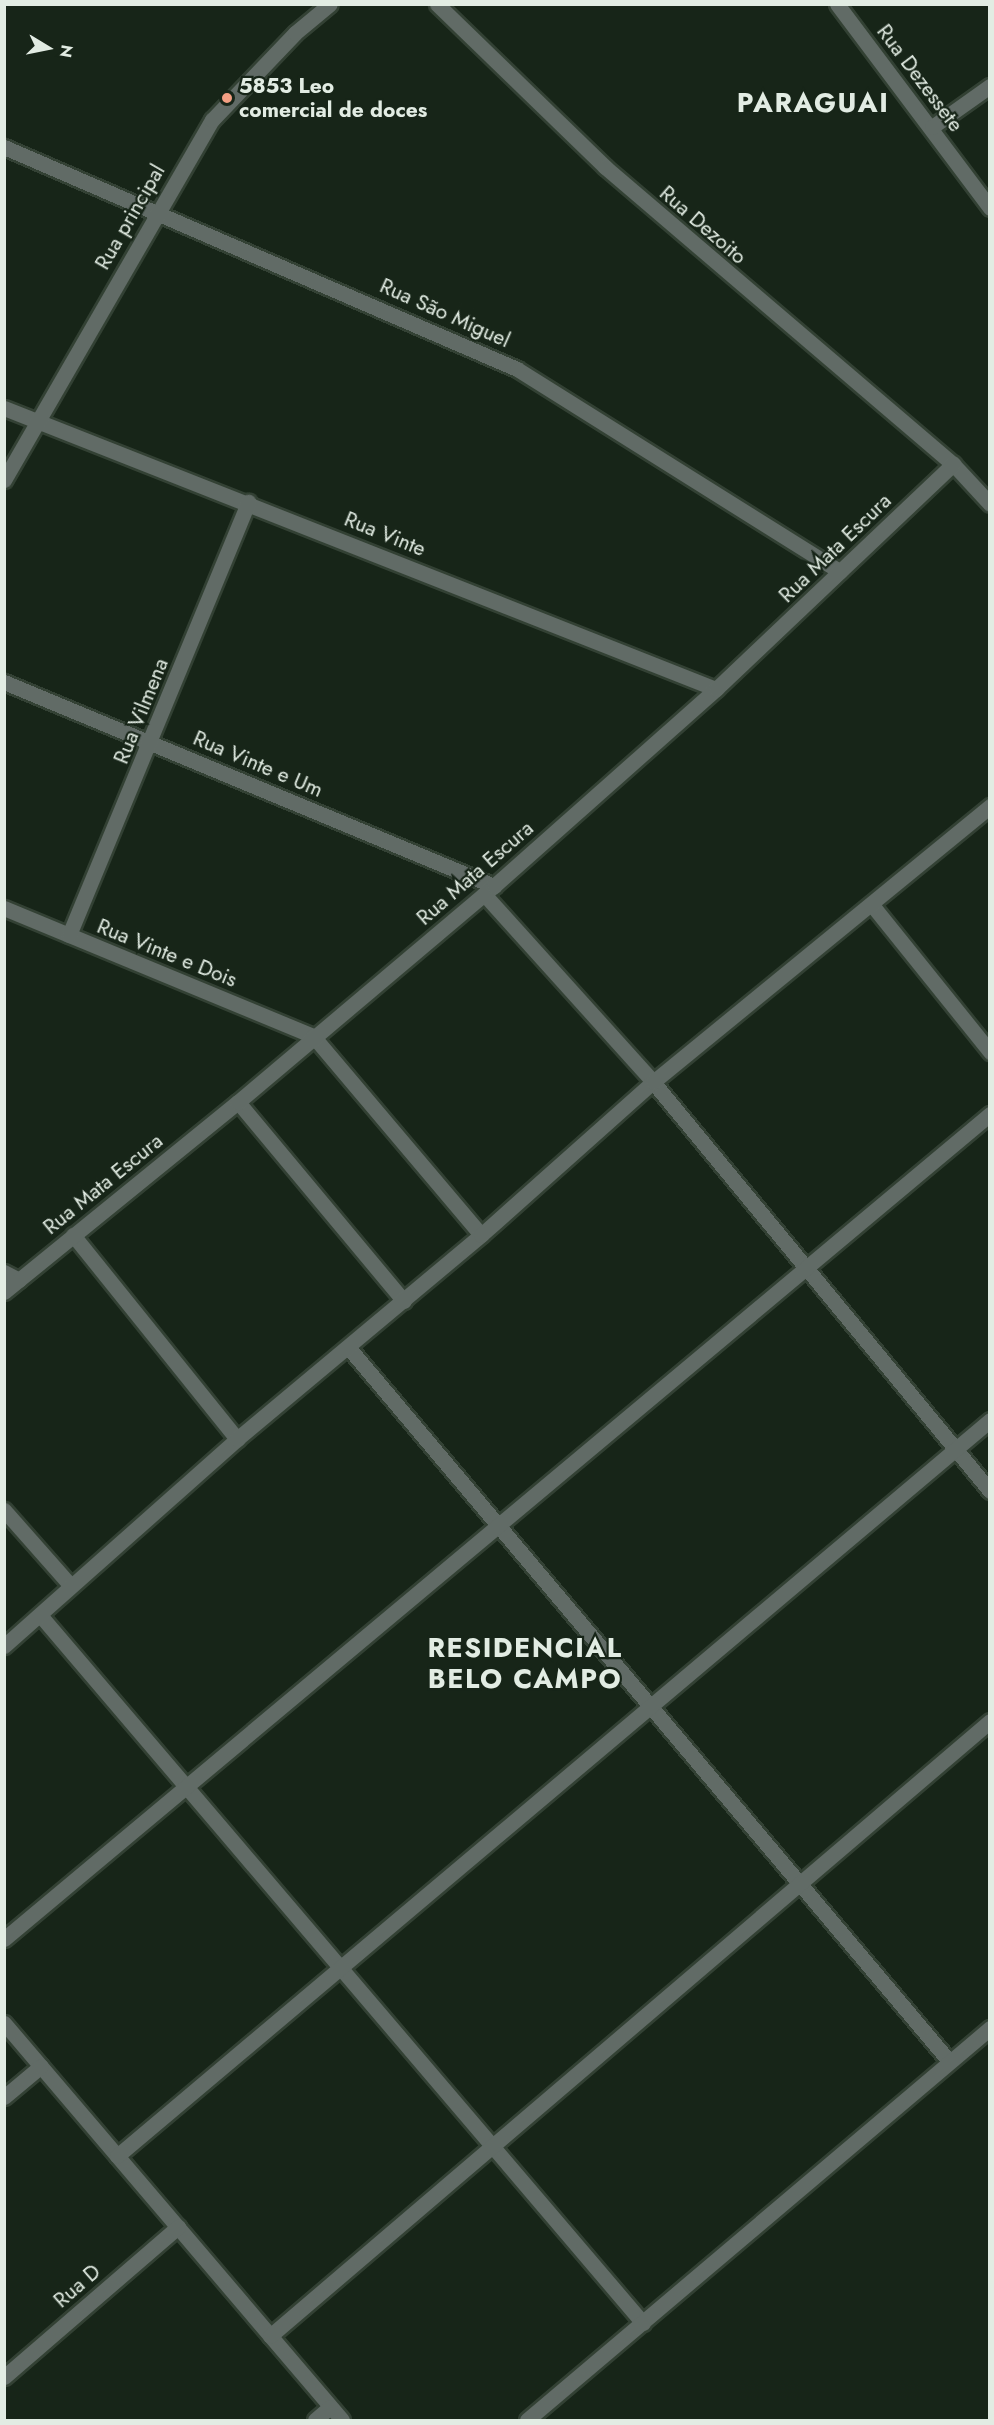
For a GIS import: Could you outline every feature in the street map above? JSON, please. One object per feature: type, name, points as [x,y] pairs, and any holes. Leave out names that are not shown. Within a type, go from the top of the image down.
[{"type":"street","name":"Rua principal","points":[[4,480],[36,421],[212,120],[295,33],[330,4]]},
{"type":"street","name":"Rua Dezoito","points":[[437,4],[605,167],[953,464],[990,504]]},
{"type":"street","name":"Rua Dezessete","points":[[837,4],[932,127],[990,208]]},
{"type":"street","points":[[932,127],[990,86]]},
{"type":"street","name":"Rua São Miguel","points":[[4,147],[517,369],[840,572]]},
{"type":"street","name":"Rua Vinte","points":[[4,408],[248,502],[716,688]]},
{"type":"street","name":"Rua Mata Escura","points":[[4,1292],[238,1102],[313,1036],[489,890],[716,688],[953,464]]},
{"type":"street","name":"Rua Vilmena","points":[[69,935],[151,742],[248,502]]},
{"type":"street","name":"Rua Vinte e Um","points":[[4,682],[151,742],[489,890]]},
{"type":"street","points":[[6,1642],[40,1615],[237,1439],[481,1235],[653,1082],[872,905],[990,806]]},
{"type":"street","points":[[489,890],[653,1082],[953,1451],[990,1491]]},
{"type":"street","points":[[872,905],[990,1052]]},
{"type":"street","name":"Rua Vinte e Dois","points":[[4,908],[313,1036]]},
{"type":"street","points":[[313,1036],[481,1235]]},
{"type":"street","points":[[238,1102],[404,1300]]},
{"type":"street","points":[[4,1939],[990,1114]]},
{"type":"street","points":[[72,1235],[237,1439]]},
{"type":"street","points":[[4,1272],[19,1280]]},
{"type":"street","points":[[348,1347],[652,1705],[949,2061]]},
{"type":"street","points":[[117,2156],[990,1420]]},
{"type":"street","points":[[4,1510],[71,1586]]},
{"type":"street","points":[[40,1615],[644,2323]]},
{"type":"street","points":[[270,2336],[990,1721]]},
{"type":"street","points":[[4,2023],[342,2421]]},
{"type":"street","points":[[526,2421],[990,2028]]},
{"type":"street","points":[[4,2097],[41,2066]]},
{"type":"street","name":"Rua D","points":[[4,2378],[178,2227]]},
{"type":"street","points":[[315,2421],[330,2407]]},
{"type":"place","name":"5853 Leo comercial de doces","points":[[227,98]]},
{"type":"district","name":"PARAGUAI","points":[[813,103]]},
{"type":"district","name":"RESIDENCIAL BELO CAMPO","points":[[525,1662]]}]
